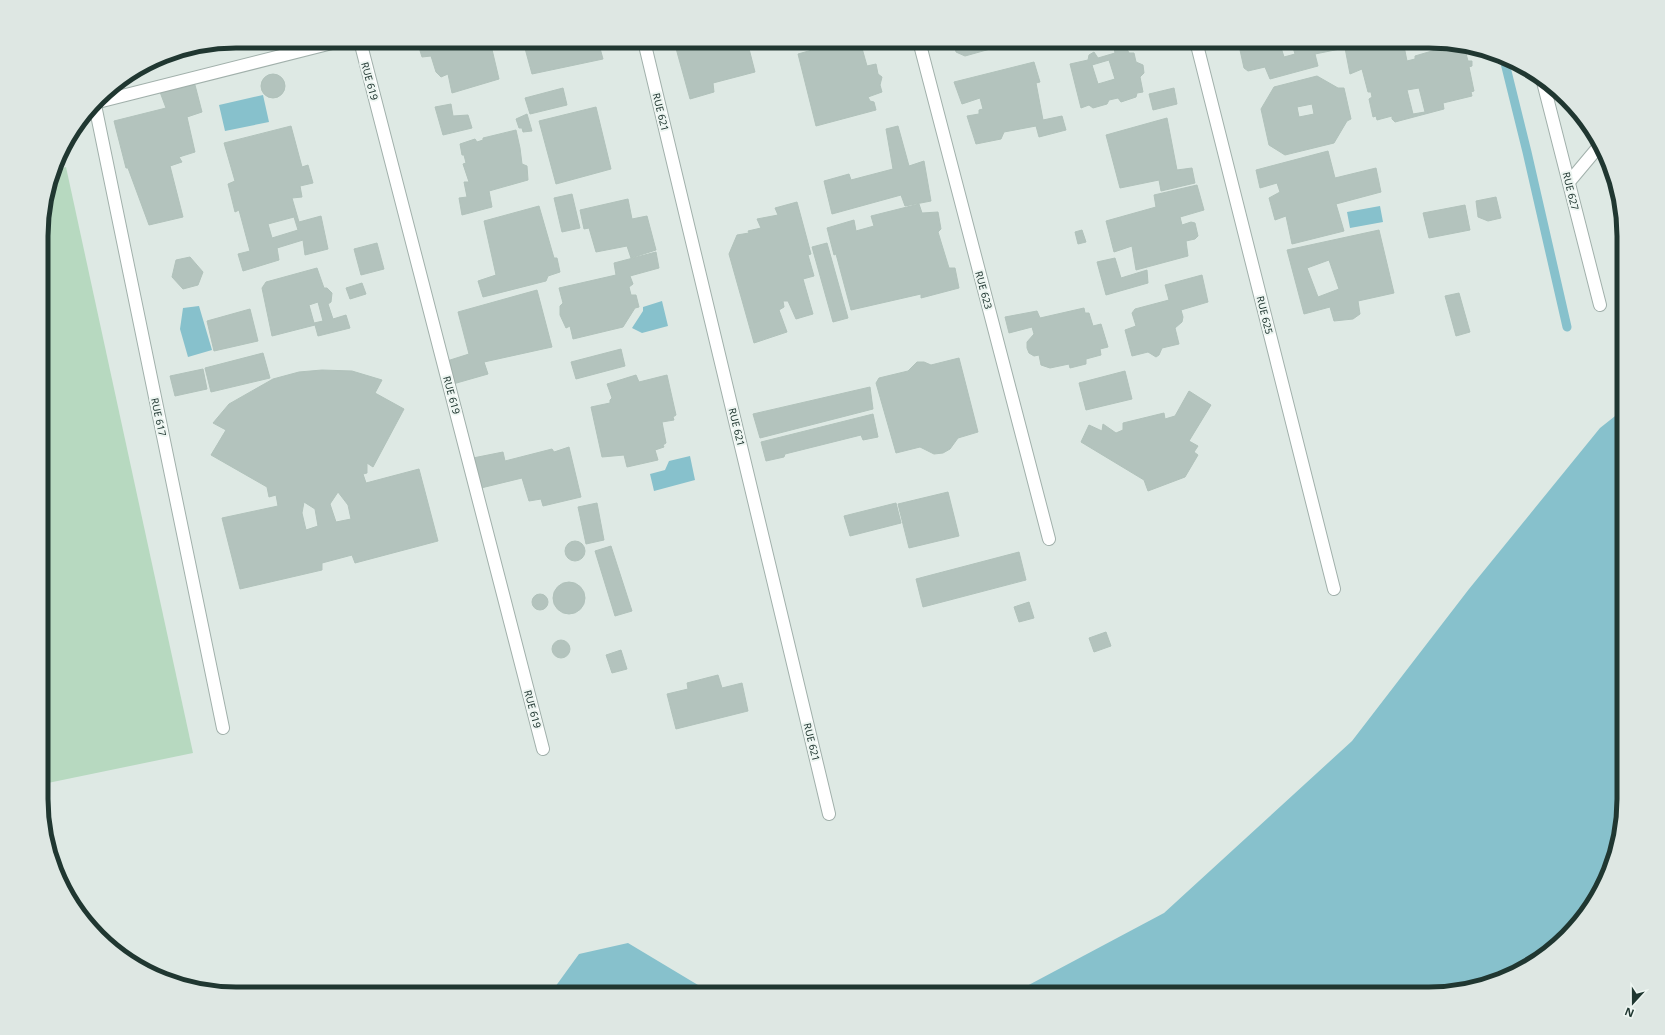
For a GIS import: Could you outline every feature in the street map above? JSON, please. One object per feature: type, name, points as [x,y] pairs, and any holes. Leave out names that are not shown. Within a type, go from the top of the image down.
[{"type":"street","points":[[107,100],[312,48]]},
{"type":"street","name":"RUE 619","points":[[362,48],[543,749]]},
{"type":"street","name":"RUE 621","points":[[646,48],[830,814]]},
{"type":"street","name":"RUE 623","points":[[921,48],[1049,539]]},
{"type":"street","name":"RUE 625","points":[[1198,48],[1334,589]]},
{"type":"street","name":"RUE 627","points":[[1544,87],[1600,305]]},
{"type":"street","name":"RUE 617","points":[[96,111],[224,728]]},
{"type":"street","points":[[1569,182],[1596,150]]},
{"type":"green space","points":[[66,167],[193,753],[48,783],[48,224],[54,187],[60,169]]},
{"type":"water","points":[[263,95],[269,122],[225,131],[219,105]]},
{"type":"water","points":[[1380,206],[1383,222],[1350,228],[1347,212]]},
{"type":"water","points":[[662,301],[668,326],[642,333],[632,328],[643,311],[643,307]]},
{"type":"water","points":[[199,306],[212,350],[188,357],[180,329],[183,308]]},
{"type":"water","points":[[1617,415],[1617,811],[1611,848],[1598,882],[1578,914],[1562,932],[1534,955],[1501,973],[1478,981],[1441,987],[1025,987],[1164,913],[1352,741],[1469,589],[1600,428]]},
{"type":"water","points":[[690,456],[695,480],[654,491],[650,474],[665,470],[669,461]]},
{"type":"water","points":[[628,943],[701,987],[555,987],[579,954]]},
{"type":"building","points":[[419,48],[492,48],[499,79],[452,93],[448,74],[441,77],[436,72],[431,56],[422,57]]},
{"type":"building","points":[[525,48],[600,48],[603,59],[532,74]]},
{"type":"building","points":[[676,48],[749,48],[755,72],[713,83],[714,92],[690,99]]},
{"type":"building","points":[[819,48],[862,48],[867,66],[876,64],[878,74],[882,77],[880,85],[882,92],[868,97],[870,101],[874,102],[876,110],[816,126],[798,54]]},
{"type":"building","points":[[955,48],[994,48],[965,56],[956,52]]},
{"type":"building","points":[[1114,48],[1126,48],[1129,53],[1134,53],[1136,62],[1143,65],[1144,73],[1140,77],[1143,92],[1137,93],[1136,97],[1121,102],[1118,98],[1109,100],[1107,104],[1093,108],[1089,105],[1081,108],[1070,64],[1088,60],[1089,55],[1094,52],[1098,58],[1115,53]],"holes":[[[1109,60],[1115,79],[1098,84],[1092,65]]]},
{"type":"building","points":[[1240,48],[1281,48],[1284,57],[1295,54],[1293,48],[1340,49],[1315,54],[1318,66],[1270,79],[1265,67],[1248,71],[1244,68]]},
{"type":"building","points":[[1345,48],[1404,48],[1407,61],[1415,59],[1415,56],[1442,48],[1442,52],[1446,51],[1447,49],[1466,52],[1468,61],[1472,61],[1472,66],[1469,67],[1474,91],[1471,92],[1472,96],[1443,103],[1444,109],[1395,122],[1392,119],[1392,116],[1377,120],[1376,116],[1373,117],[1369,99],[1372,97],[1371,92],[1368,92],[1362,69],[1350,74]],"holes":[[[1419,88],[1425,112],[1413,114],[1407,90]]]},
{"type":"building","points":[[1034,62],[1040,82],[1036,83],[1043,120],[1062,116],[1066,130],[1039,137],[1036,126],[1004,132],[1001,139],[976,144],[967,116],[979,114],[979,110],[983,109],[980,98],[962,104],[954,82]]},
{"type":"building","points":[[273,74],[282,77],[285,86],[282,95],[273,98],[264,95],[261,86],[264,77]]},
{"type":"building","points":[[1317,76],[1338,88],[1344,88],[1351,119],[1347,121],[1334,143],[1285,155],[1269,145],[1261,109],[1274,87]],"holes":[[[1312,104],[1314,114],[1299,117],[1297,107]]]},
{"type":"building","points":[[195,85],[202,112],[187,117],[195,152],[179,157],[182,162],[170,166],[183,217],[149,225],[128,168],[126,168],[114,121],[166,108],[160,92]]},
{"type":"building","points":[[563,88],[567,105],[530,114],[525,98]]},
{"type":"building","points":[[1174,88],[1177,104],[1153,110],[1149,94]]},
{"type":"building","points":[[451,104],[453,116],[468,115],[472,128],[443,135],[435,107]]},
{"type":"building","points":[[596,107],[611,169],[556,184],[539,121]]},
{"type":"building","points":[[527,114],[532,131],[523,132],[522,128],[519,128],[516,119]]},
{"type":"building","points":[[1167,118],[1177,170],[1192,168],[1195,183],[1161,191],[1159,180],[1120,188],[1106,135]]},
{"type":"building","points":[[291,126],[302,167],[308,165],[313,183],[300,186],[302,197],[292,198],[299,222],[321,216],[328,249],[305,255],[303,240],[277,248],[279,260],[243,271],[238,254],[250,251],[239,210],[235,212],[228,184],[235,181],[224,143]],"holes":[[[294,217],[298,230],[272,238],[268,224]]]},
{"type":"building","points":[[898,126],[909,166],[924,161],[931,201],[905,206],[901,195],[832,214],[824,181],[849,174],[851,180],[893,169],[886,129]]},
{"type":"building","points":[[516,130],[522,164],[527,166],[528,180],[489,191],[492,207],[462,215],[459,198],[467,197],[464,182],[469,182],[463,164],[466,163],[464,155],[462,155],[460,144],[475,139],[477,142],[483,140],[483,138]]},
{"type":"building","points":[[1328,151],[1335,178],[1376,168],[1381,192],[1336,204],[1344,231],[1292,244],[1286,216],[1275,220],[1269,198],[1280,192],[1277,183],[1260,188],[1256,170]]},
{"type":"building","points":[[1197,185],[1204,210],[1180,217],[1182,225],[1191,222],[1195,223],[1198,236],[1195,239],[1186,241],[1188,256],[1136,270],[1132,246],[1114,252],[1106,221],[1156,207],[1154,195]]},
{"type":"building","points":[[572,194],[580,228],[562,232],[554,198]]},
{"type":"building","points":[[1496,197],[1501,218],[1488,221],[1478,217],[1476,201]]},
{"type":"building","points":[[628,199],[632,219],[647,216],[656,250],[631,258],[627,246],[596,252],[589,228],[584,229],[580,210]]},
{"type":"building","points":[[797,202],[811,254],[808,255],[814,276],[803,279],[813,314],[796,319],[788,301],[783,301],[784,307],[779,310],[787,332],[754,343],[729,254],[737,235],[749,233],[748,231],[761,228],[757,219],[778,215],[775,208]]},
{"type":"building","points":[[919,204],[922,213],[938,212],[941,229],[938,232],[949,268],[955,268],[959,288],[921,298],[921,294],[851,310],[836,254],[834,255],[827,228],[854,220],[856,231],[874,226],[871,216]]},
{"type":"building","points":[[1465,205],[1470,230],[1429,238],[1423,213]]},
{"type":"building","points":[[539,206],[554,258],[557,258],[560,272],[548,276],[546,281],[483,297],[478,281],[496,275],[484,221]]},
{"type":"building","points":[[1082,230],[1086,242],[1078,244],[1075,232]]},
{"type":"building","points":[[1379,230],[1394,293],[1358,301],[1360,314],[1353,319],[1334,321],[1330,307],[1304,314],[1287,250]],"holes":[[[1329,260],[1339,289],[1318,297],[1307,268]]]},
{"type":"building","points":[[377,243],[384,269],[361,275],[354,249]]},
{"type":"building","points":[[827,243],[848,318],[833,322],[812,247]]},
{"type":"building","points":[[656,252],[659,268],[630,276],[633,284],[629,287],[631,295],[636,295],[639,307],[635,308],[623,327],[573,339],[570,326],[566,328],[560,315],[560,306],[563,303],[559,288],[616,275],[614,263]]},
{"type":"building","points":[[190,257],[203,272],[198,285],[183,289],[172,277],[176,260]]},
{"type":"building","points":[[1115,258],[1121,278],[1147,270],[1148,283],[1106,295],[1097,262]]},
{"type":"building","points":[[317,268],[324,288],[327,288],[332,293],[331,302],[328,304],[333,319],[346,315],[350,328],[318,336],[315,325],[272,336],[262,288],[266,282]],"holes":[[[318,302],[323,321],[314,323],[309,305]]]},
{"type":"building","points":[[1202,275],[1208,302],[1181,310],[1183,317],[1182,322],[1175,328],[1179,344],[1162,348],[1159,355],[1156,357],[1148,352],[1132,356],[1125,330],[1136,326],[1132,313],[1135,309],[1169,300],[1165,285]]},
{"type":"building","points":[[362,283],[366,294],[350,299],[346,288]]},
{"type":"building","points":[[537,290],[552,347],[484,362],[488,374],[453,384],[447,361],[469,354],[458,312]]},
{"type":"building","points":[[1459,293],[1470,332],[1456,336],[1445,296]]},
{"type":"building","points":[[1084,308],[1085,313],[1089,313],[1093,326],[1101,324],[1108,347],[1100,349],[1101,355],[1086,359],[1086,364],[1070,368],[1069,364],[1050,368],[1041,365],[1039,355],[1034,356],[1029,353],[1027,348],[1027,342],[1034,334],[1032,327],[1009,333],[1005,317],[1037,311],[1040,318]]},
{"type":"building","points":[[250,309],[258,341],[214,351],[207,321]]},
{"type":"building","points":[[621,349],[625,366],[576,379],[571,362]]},
{"type":"building","points":[[263,353],[270,378],[211,392],[205,368]]},
{"type":"building","points":[[959,358],[978,432],[958,438],[950,449],[943,453],[934,454],[920,447],[896,453],[876,383],[879,378],[908,371],[917,362],[924,362],[931,365]]},
{"type":"building","points":[[203,369],[207,389],[175,396],[170,376]]},
{"type":"building","points":[[322,370],[352,371],[382,380],[375,393],[404,409],[373,467],[367,463],[367,473],[363,474],[366,483],[419,469],[438,541],[355,563],[352,555],[322,563],[322,570],[240,589],[222,518],[278,506],[276,495],[269,497],[267,487],[211,455],[226,430],[213,423],[229,404],[273,379],[299,372]],"holes":[[[338,492],[348,505],[351,519],[336,522],[330,504]],[[304,502],[315,509],[318,526],[306,530],[302,513]]]},
{"type":"building","points":[[1125,371],[1132,399],[1086,410],[1079,383]]},
{"type":"building","points":[[636,375],[639,382],[667,375],[676,415],[673,417],[674,420],[662,422],[666,443],[663,445],[664,447],[655,450],[658,460],[627,467],[624,455],[602,457],[591,407],[610,403],[612,398],[607,384]]},
{"type":"building","points":[[870,387],[873,409],[760,438],[753,414]]},
{"type":"building","points":[[1189,391],[1211,405],[1189,441],[1198,446],[1194,452],[1198,455],[1185,477],[1148,491],[1144,480],[1081,442],[1089,425],[1102,431],[1103,424],[1116,433],[1123,430],[1123,423],[1164,413],[1165,419],[1175,416]]},
{"type":"building","points":[[873,414],[878,437],[863,440],[861,435],[785,454],[784,457],[766,461],[761,442]]},
{"type":"building","points":[[569,447],[581,497],[543,506],[541,499],[529,501],[522,478],[481,488],[473,458],[503,452],[505,461],[552,449],[554,452]]},
{"type":"building","points":[[948,492],[959,536],[909,548],[898,504]]},
{"type":"building","points":[[597,503],[604,540],[586,544],[578,507]]},
{"type":"building","points":[[896,503],[901,523],[850,536],[844,516]]},
{"type":"building","points":[[575,541],[582,544],[585,551],[582,558],[575,561],[568,558],[565,551],[568,544]]},
{"type":"building","points":[[611,546],[632,611],[615,616],[595,551]]},
{"type":"building","points":[[1019,552],[1026,580],[923,607],[916,579]]},
{"type":"building","points":[[566,582],[572,582],[582,589],[585,598],[584,604],[578,611],[572,614],[566,614],[556,607],[553,601],[553,595],[560,585]]},
{"type":"building","points":[[540,594],[546,596],[548,602],[546,608],[540,610],[534,608],[532,602],[534,596]]},
{"type":"building","points":[[1029,602],[1034,618],[1019,622],[1014,607]]},
{"type":"building","points":[[1106,632],[1111,646],[1094,652],[1089,638]]},
{"type":"building","points":[[557,640],[565,640],[570,645],[568,656],[565,658],[557,658],[552,653],[552,645]]},
{"type":"building","points":[[621,650],[627,669],[612,673],[606,655]]},
{"type":"building","points":[[718,675],[722,688],[742,683],[748,711],[676,729],[667,694],[688,689],[687,683]]},
{"type":"waterway","points":[[1505,64],[1567,327]]}]
